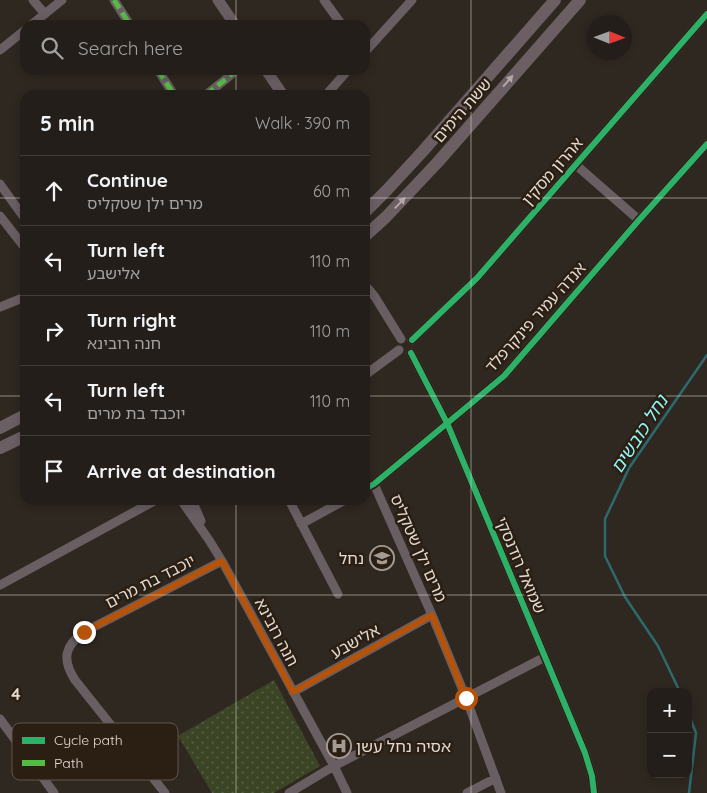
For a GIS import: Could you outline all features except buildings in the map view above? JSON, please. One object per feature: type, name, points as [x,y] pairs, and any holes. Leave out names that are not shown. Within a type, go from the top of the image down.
[{"type":"main road","name":"ששת הימים","points":[[370,207],[423,151],[555,0]]},
{"type":"main road","name":"ששת הימים","points":[[370,231],[396,208],[437,164],[580,0]]},
{"type":"main road","points":[[0,428],[20,418]]},
{"type":"main road","points":[[0,448],[20,438]]},
{"type":"street","points":[[33,0],[45,14]]},
{"type":"street","points":[[37,20],[62,0]]},
{"type":"street","points":[[114,0],[127,20]]},
{"type":"street","points":[[218,0],[232,20]]},
{"type":"street","points":[[324,0],[338,20]]},
{"type":"street","points":[[370,46],[412,0]]},
{"type":"street","name":"אהרון מסקין","points":[[412,340],[477,278],[707,14]]},
{"type":"street","points":[[0,50],[20,34]]},
{"type":"street","points":[[161,75],[171,90]]},
{"type":"street","points":[[212,90],[231,75]]},
{"type":"street","points":[[269,75],[280,90]]},
{"type":"street","points":[[330,90],[344,75]]},
{"type":"street","name":"אנדה עמיר פינקרפלד","points":[[370,486],[504,376],[638,220],[707,144]]},
{"type":"street","points":[[576,165],[638,220]]},
{"type":"street","points":[[0,184],[20,212]]},
{"type":"street","points":[[0,216],[20,242]]},
{"type":"street","points":[[370,292],[401,339]]},
{"type":"street","points":[[0,307],[20,299]]},
{"type":"street","points":[[408,338],[412,340],[414,347],[411,353],[403,354],[399,350],[398,346],[401,339],[408,338]]},
{"type":"street","points":[[370,371],[399,350]]},
{"type":"street","name":"שמואל רודנסקי","points":[[411,353],[447,423],[585,753],[592,776],[594,793]]},
{"type":"street","name":"מרים ילן שטקליס","points":[[374,484],[432,615],[466,698],[501,793]]},
{"type":"street","points":[[0,585],[147,505]]},
{"type":"street","name":"חנה רובינא","points":[[184,505],[222,561],[334,766],[346,793]]},
{"type":"street","name":"חנה רובינא","points":[[194,505],[209,540]]},
{"type":"street","points":[[292,505],[338,594]]},
{"type":"street","points":[[301,524],[336,505]]},
{"type":"street","name":"יוכבד בת מרים","points":[[109,723],[70,671],[66,653],[70,645],[84,632],[222,561]]},
{"type":"street","name":"אלישבע","points":[[293,692],[432,615]]},
{"type":"street","points":[[289,793],[334,766],[545,657]]},
{"type":"street","points":[[0,719],[12,735]]},
{"type":"street","points":[[467,793],[496,778]]},
{"type":"street","points":[[45,780],[54,793]]},
{"type":"street","name":"יוכבד בת מרים","points":[[155,780],[165,793]]},
{"type":"green space","points":[[274,680],[320,766],[274,793],[212,793],[178,736]]},
{"type":"waterway","name":"נחל כובשים","points":[[678,688],[658,646],[625,597],[605,556],[605,519],[629,468],[707,355]]},
{"type":"waterway","name":"נחל כובשים","points":[[689,793],[696,733],[692,723]]},
{"type":"marked path","points":[[114,0],[127,20]]},
{"type":"marked path","points":[[161,75],[171,90]]},
{"type":"marked path","points":[[212,90],[231,75]]},
{"type":"cycle path","points":[[412,340],[477,278],[707,14]]},
{"type":"cycle path","points":[[370,486],[504,376],[707,144]]},
{"type":"cycle path","points":[[411,353],[447,423],[585,753],[592,776],[594,793]]},
{"type":"place","name":"נחל","points":[[382,558]]},
{"type":"place","name":"אסיה נחל עשן","points":[[339,746]]},
{"type":"route","points":[[84,632],[222,561],[293,692],[432,615],[466,698]]}]
